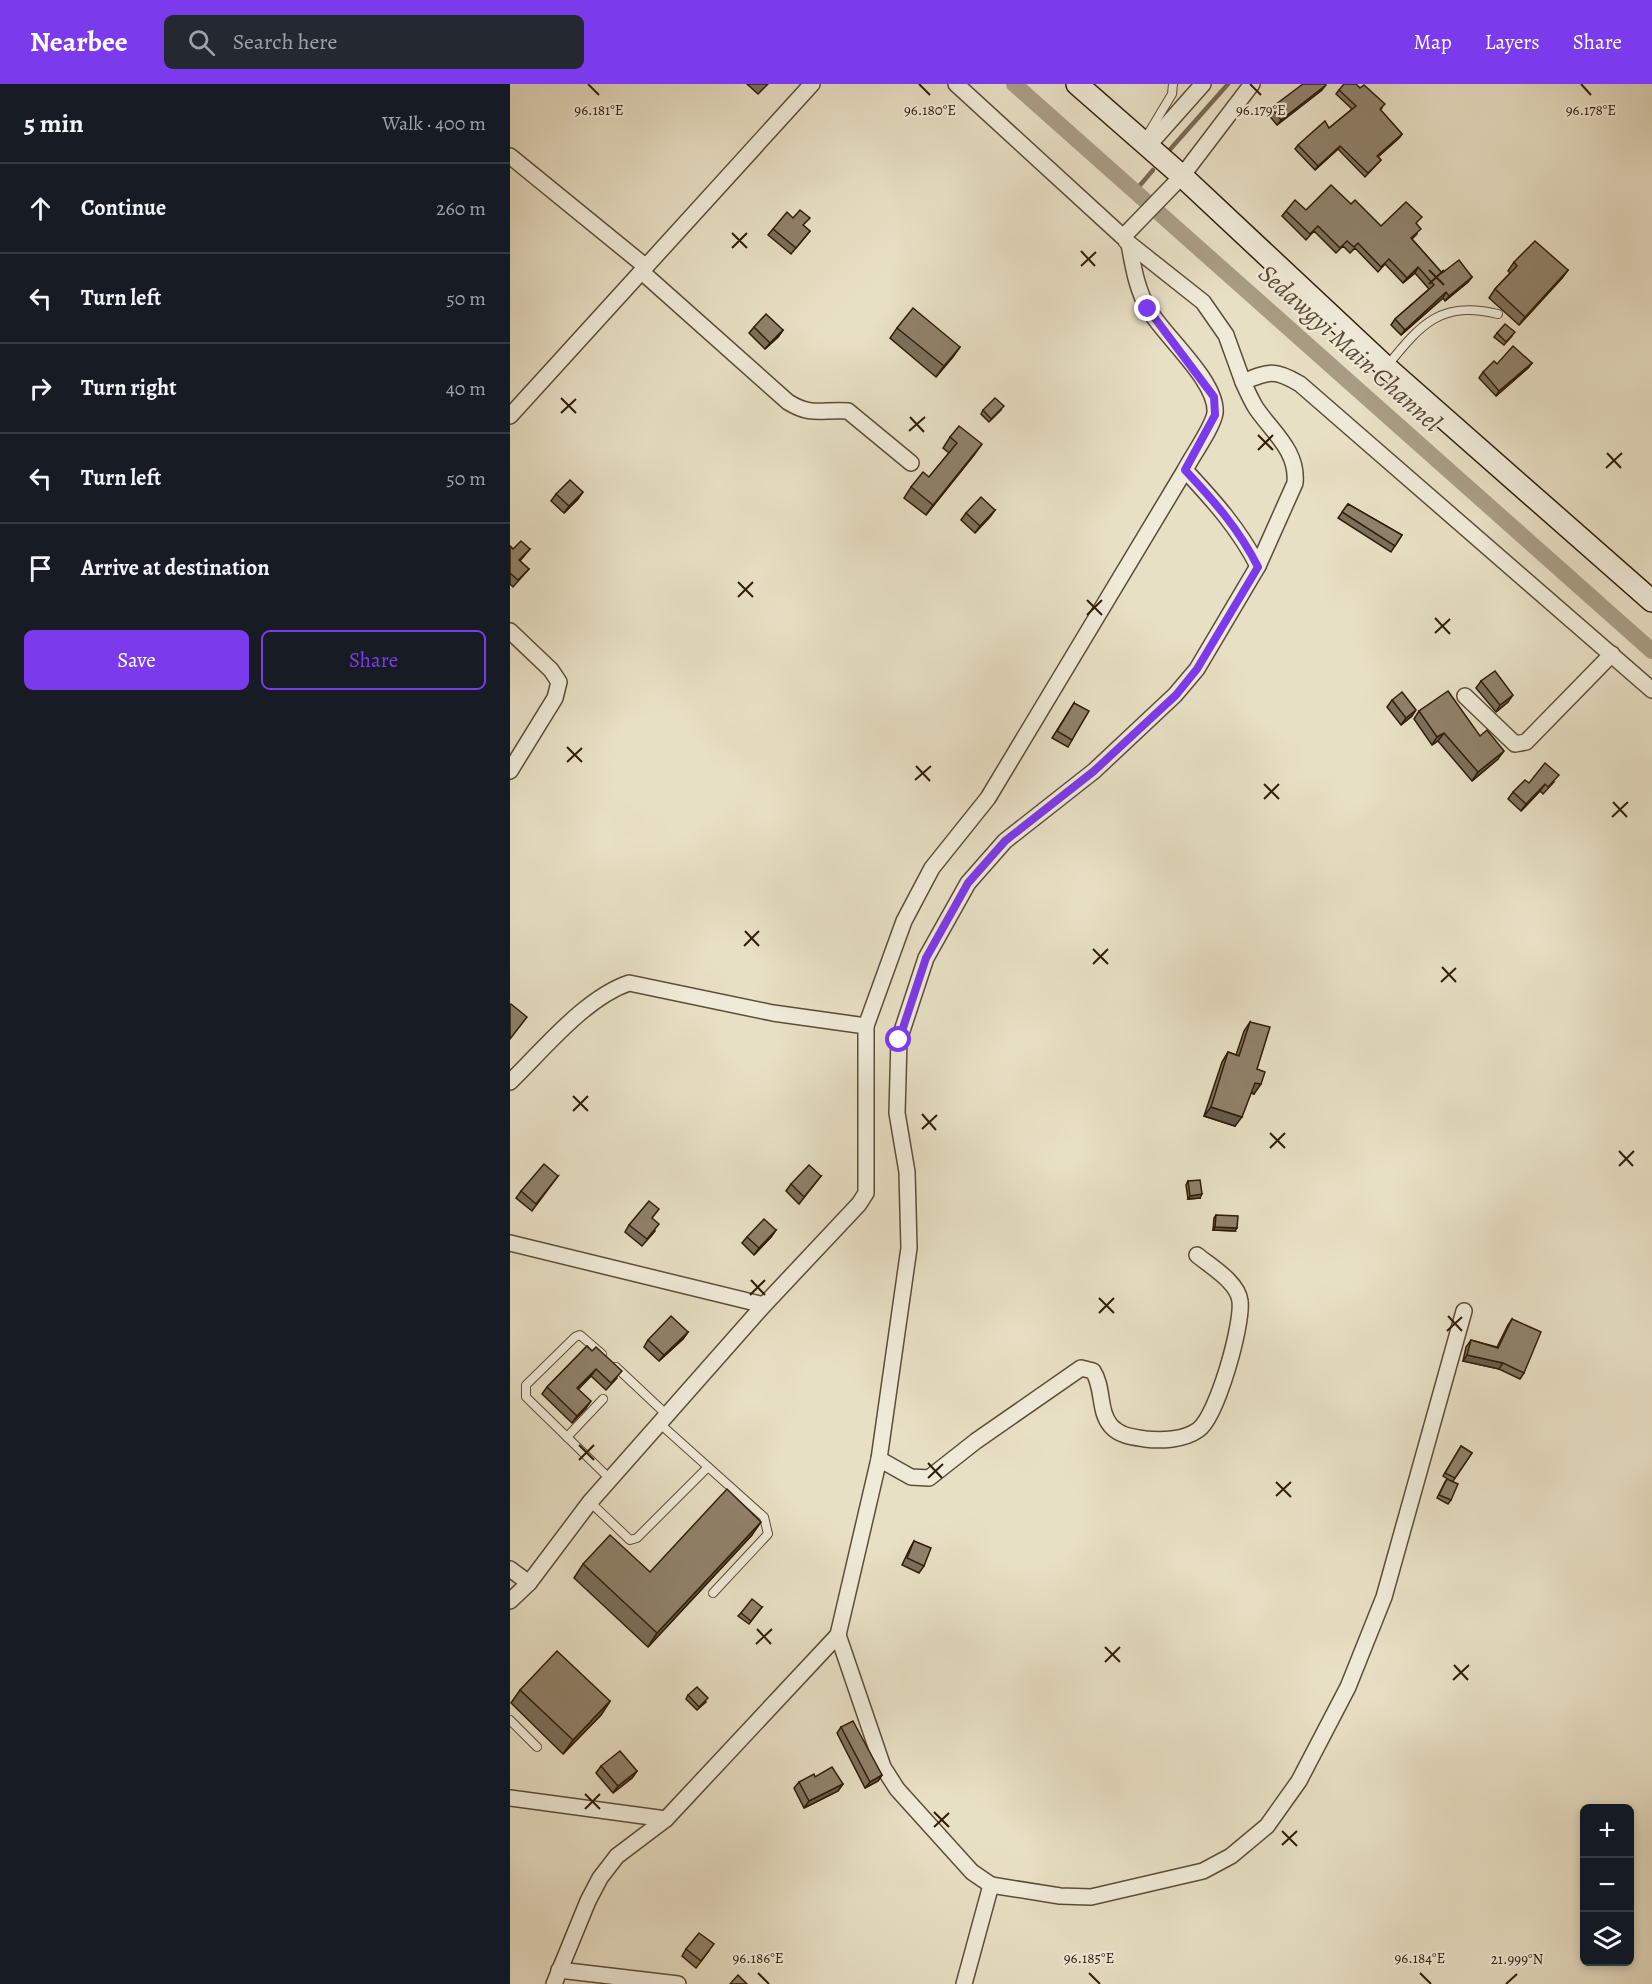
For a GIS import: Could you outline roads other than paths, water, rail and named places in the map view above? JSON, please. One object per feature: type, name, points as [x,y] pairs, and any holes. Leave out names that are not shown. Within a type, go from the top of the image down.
[{"type":"street","points":[[510,416],[812,84]]},
{"type":"street","points":[[678,1984],[556,1977],[600,1878],[616,1856],[666,1818],[838,1635],[879,1459],[909,1248],[907,1172],[897,1113],[899,1040],[926,958],[968,883],[1005,841],[1094,771],[1176,695],[1197,669],[1258,567],[1294,483],[1296,471],[1289,450],[1256,407],[1243,382],[1226,334],[1203,302],[1126,241],[956,84]]},
{"type":"street","points":[[1077,84],[1144,145],[1178,180],[1652,602]]},
{"type":"street","points":[[1144,145],[1203,84]]},
{"type":"street","points":[[510,1601],[529,1583],[610,1479],[764,1305],[859,1204],[866,1193],[866,1026],[904,921],[932,868],[988,798],[1185,470],[1215,415],[1214,397],[1148,309],[1136,279],[1126,241],[1136,225],[1178,180],[1252,84]]},
{"type":"street","points":[[510,156],[643,269],[788,402],[812,413],[848,411],[911,463]]},
{"type":"street","points":[[1243,382],[1266,372],[1284,375],[1300,384],[1652,690]]},
{"type":"street","points":[[1185,470],[1227,515],[1244,538],[1258,567]]},
{"type":"street","points":[[510,631],[551,670],[559,682],[555,698],[510,771]]},
{"type":"street","points":[[1465,696],[1515,744],[1521,744],[1526,742],[1612,654]]},
{"type":"street","points":[[510,1082],[591,1004],[610,989],[629,983],[773,1013],[866,1026]]},
{"type":"street","points":[[510,1243],[764,1305]]},
{"type":"street","points":[[879,1459],[911,1477],[928,1478],[976,1441],[1081,1368],[1093,1371],[1099,1381],[1105,1417],[1112,1428],[1126,1436],[1158,1441],[1185,1436],[1199,1430],[1207,1420],[1231,1364],[1240,1300],[1227,1281],[1197,1255]]},
{"type":"street","points":[[838,1635],[883,1767],[897,1789],[972,1872],[992,1885],[1060,1896],[1091,1897],[1203,1871],[1231,1857],[1267,1826],[1299,1781],[1348,1687],[1384,1597],[1464,1311]]},
{"type":"street","points":[[510,1569],[529,1583]]},
{"type":"street","points":[[510,1798],[666,1818]]},
{"type":"street","points":[[964,1984],[992,1885]]},
{"type":"lane","points":[[1144,145],[1172,94],[1173,84]]},
{"type":"lane","points":[[1386,367],[1412,335],[1427,322],[1452,311],[1472,308],[1498,314]]},
{"type":"lane","points":[[610,1479],[526,1397],[526,1385],[580,1335],[708,1467],[764,1517],[768,1524],[768,1534],[713,1593]]},
{"type":"lane","points":[[567,1437],[603,1399]]},
{"type":"lane","points":[[590,1502],[630,1540],[637,1538],[708,1467]]},
{"type":"lane","points":[[510,1720],[537,1747]]},
{"type":"waterway","name":"Sedawgyi Main Channel","points":[[1014,84],[1652,651]]},
{"type":"waterway","points":[[1166,154],[1228,84]]},
{"type":"waterway","points":[[1136,190],[1153,170]]}]
